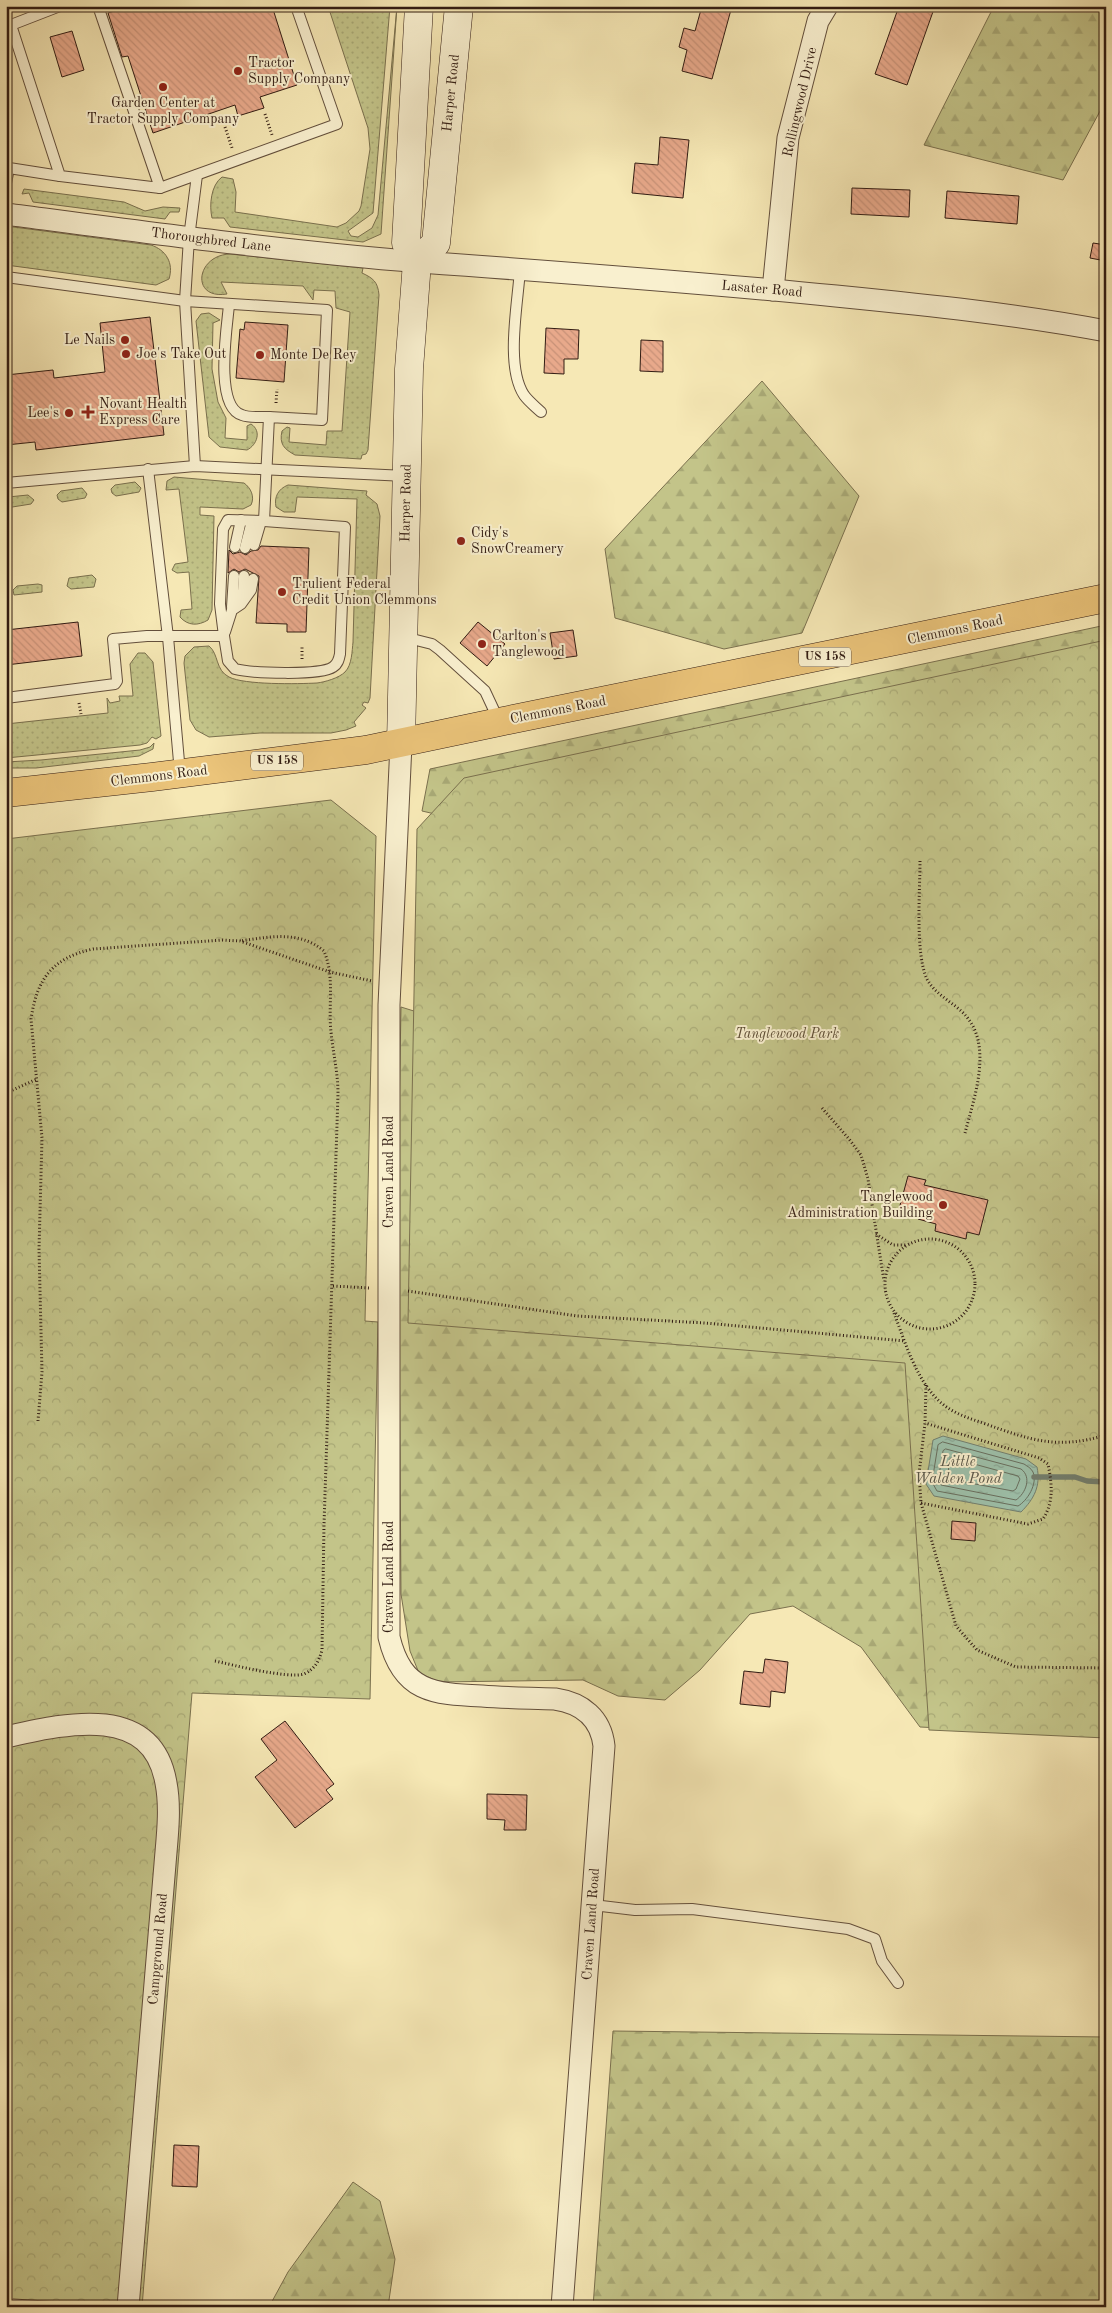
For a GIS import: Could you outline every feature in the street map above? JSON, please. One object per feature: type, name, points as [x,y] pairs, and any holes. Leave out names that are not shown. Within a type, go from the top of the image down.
[{"type":"main road","points":[[417,262],[406,242],[419,6]]},
{"type":"main road","name":"Harper Road","points":[[401,744],[409,369],[417,262],[436,243],[459,6]]},
{"type":"main road","name":"Clemmons Road","points":[[6,793],[180,774],[401,744],[499,722],[1106,598]]},
{"type":"street","name":"Rollingwood Drive","points":[[773,290],[788,138],[818,21],[827,6]]},
{"type":"street","name":"Thoroughbred Lane","points":[[6,214],[189,238],[417,262]]},
{"type":"street","name":"Lasater Road","points":[[417,262],[773,290],[1011,315],[1106,331]]},
{"type":"street","name":"Craven Land Road","points":[[401,744],[390,984],[388,1289],[389,1637],[393,1653],[401,1668],[412,1680],[434,1692],[571,1701],[586,1709],[597,1722],[604,1746],[562,2307]]},
{"type":"street","name":"Campground Road","points":[[6,1737],[61,1725],[92,1724],[118,1726],[135,1734],[150,1746],[161,1762],[166,1784],[168,1806],[165,1864],[128,2307]]},
{"type":"lane","points":[[60,6],[11,25],[60,176]]},
{"type":"lane","points":[[98,6],[160,188]]},
{"type":"lane","points":[[6,183],[8,168],[160,188],[337,124],[296,6]]},
{"type":"lane","points":[[195,466],[184,301],[197,175]]},
{"type":"lane","points":[[520,269],[514,349],[516,371],[524,396],[541,412]]},
{"type":"lane","points":[[6,277],[184,301],[327,310],[322,420],[241,415],[231,407],[227,399],[224,381],[229,305]]},
{"type":"lane","points":[[254,521],[245,546],[254,521],[267,471],[269,417]]},
{"type":"lane","points":[[6,483],[195,466],[267,471],[406,476]]},
{"type":"lane","points":[[148,469],[168,637],[180,774]]},
{"type":"lane","points":[[228,520],[345,527],[340,654],[338,661],[332,668],[309,673],[242,671],[236,669],[228,661],[224,636],[220,604],[223,528],[228,520]]},
{"type":"lane","points":[[224,636],[232,610],[244,577],[252,590],[241,604],[232,610]]},
{"type":"lane","points":[[6,698],[112,685],[116,681],[114,639],[147,636],[224,636]]},
{"type":"lane","points":[[403,637],[432,644],[440,650],[485,691],[499,722]]},
{"type":"lane","points":[[592,1905],[635,1910],[692,1909],[848,1929],[875,1939],[882,1961],[898,1983]]},
{"type":"lane","points":[[6,2304],[53,2307]]},
{"type":"path","points":[[265,114],[275,146]]},
{"type":"path","points":[[225,127],[236,161]]},
{"type":"path","points":[[156,420],[192,416]]},
{"type":"path","points":[[920,861],[922,962],[928,980],[966,1016],[976,1032],[980,1052],[980,1067],[965,1133]]},
{"type":"path","points":[[38,1420],[42,1372],[39,1249],[42,1138],[32,1019],[34,1001],[39,984],[50,970],[63,960],[76,953],[93,950],[222,940],[240,941],[278,936],[306,940],[324,951],[330,972],[331,1030],[338,1068],[322,1650],[318,1664],[303,1674],[282,1674],[215,1661]]},
{"type":"path","points":[[240,941],[330,972],[390,984]]},
{"type":"path","points":[[6,1093],[36,1079]]},
{"type":"path","points":[[822,1108],[849,1138],[861,1155],[868,1179],[885,1290],[905,1341],[926,1385],[940,1402],[958,1414],[1028,1440],[1048,1443],[1072,1443],[1106,1435]]},
{"type":"path","points":[[876,1234],[893,1245],[907,1245],[927,1239],[948,1242],[966,1256],[973,1271],[975,1288],[973,1298],[961,1317],[952,1323],[931,1329],[910,1324],[893,1310]]},
{"type":"path","points":[[885,1290],[885,1279],[892,1259],[907,1245]]},
{"type":"path","points":[[333,1286],[388,1289],[577,1316],[705,1323],[905,1341]]},
{"type":"path","points":[[926,1385],[925,1423],[919,1474],[921,1503],[956,1626],[978,1650],[1016,1667],[1106,1668]]},
{"type":"path","points":[[921,1503],[1028,1524],[1042,1519],[1049,1509],[1052,1490],[1048,1464],[1039,1458],[925,1423]]},
{"type":"green space","points":[[328,6],[390,6],[373,213],[348,231],[351,236],[358,237],[372,228],[378,215],[397,6],[381,234],[363,242],[230,227],[224,218],[212,218],[211,213],[213,190],[222,177],[233,179],[236,192],[235,212],[337,227],[346,223],[359,211],[370,149],[368,128]]},
{"type":"green space","points":[[994,6],[1090,6],[1106,14],[1106,100],[1063,180],[924,145]]},
{"type":"green space","points":[[24,189],[124,202],[145,211],[163,207],[180,208],[179,212],[170,212],[165,219],[33,202],[29,193],[22,194]]},
{"type":"green space","points":[[6,226],[151,245],[161,250],[168,258],[170,268],[169,279],[156,285],[6,265]]},
{"type":"green space","points":[[230,254],[363,268],[362,273],[376,284],[379,295],[368,450],[366,454],[362,455],[361,459],[295,455],[285,448],[281,439],[282,431],[287,427],[290,428],[289,442],[326,445],[327,431],[342,431],[350,312],[336,308],[335,291],[314,290],[313,300],[303,286],[221,282],[227,294],[215,294],[207,290],[203,284],[202,277],[204,269],[219,256]]},
{"type":"green space","points":[[209,313],[220,320],[213,323],[212,369],[218,402],[226,418],[225,438],[247,440],[247,426],[251,424],[256,430],[257,438],[247,450],[220,447],[209,437],[196,321],[201,314]]},
{"type":"green space","points":[[762,381],[859,496],[802,633],[724,649],[615,618],[605,549]]},
{"type":"green space","points":[[174,477],[244,483],[249,487],[252,496],[251,505],[243,509],[200,507],[200,515],[214,516],[212,610],[208,620],[197,624],[186,622],[180,617],[181,610],[192,609],[189,572],[177,573],[172,570],[175,564],[188,562],[179,489],[166,490],[167,481]]},
{"type":"green space","points":[[135,482],[141,488],[139,492],[116,496],[112,493],[111,489],[115,485]]},
{"type":"green space","points":[[288,485],[367,491],[366,495],[377,504],[380,516],[370,698],[368,703],[364,702],[362,705],[366,708],[354,722],[356,726],[346,730],[331,733],[260,733],[209,737],[196,730],[190,720],[184,663],[185,656],[194,647],[209,646],[221,670],[229,677],[236,680],[258,683],[297,684],[324,682],[342,674],[350,662],[353,642],[357,499],[297,497],[295,512],[284,512],[276,507],[276,500],[279,491]]},
{"type":"green space","points":[[82,488],[87,494],[85,498],[62,502],[58,499],[57,495],[61,491]]},
{"type":"green space","points":[[28,495],[34,500],[31,504],[6,508],[8,497]]},
{"type":"green space","points":[[92,575],[96,579],[94,587],[71,589],[67,586],[69,578]]},
{"type":"green space","points":[[42,585],[42,592],[14,595],[13,590],[17,586]]},
{"type":"green space","name":"Tanglewood Park","points":[[1106,625],[1106,1736],[920,1727],[861,1647],[793,1606],[750,1614],[700,1670],[665,1700],[618,1696],[583,1680],[439,1682],[419,1673],[410,1651],[401,1594],[398,1176],[401,1007],[523,1045],[500,829],[422,811],[430,769]]},
{"type":"green space","name":"Tanglewood Park","points":[[1106,640],[1106,1738],[929,1730],[905,1363],[408,1323],[417,829],[464,778]]},
{"type":"green space","points":[[138,653],[145,653],[153,662],[161,736],[156,739],[152,737],[147,743],[140,745],[6,758],[6,724],[108,713],[107,698],[110,703],[120,701],[119,696],[133,696],[130,664]]},
{"type":"green space","points":[[154,743],[153,749],[139,756],[36,768],[6,768],[6,762],[140,750],[150,747]]},
{"type":"green space","points":[[331,800],[376,836],[365,1321],[378,1322],[370,1699],[192,1693],[142,2307],[6,2307],[6,839]]},
{"type":"green space","points":[[613,2031],[1106,2037],[1106,2307],[593,2307]]},
{"type":"green space","points":[[353,2182],[380,2201],[395,2259],[388,2307],[269,2307],[288,2272]]},
{"type":"water","name":"Little Walden Pond","points":[[943,1436],[1026,1459],[1037,1467],[1037,1486],[1033,1497],[1026,1507],[1021,1512],[934,1496],[926,1484],[933,1440]]},
{"type":"building","name":"Tractor Supply Company","points":[[130,6],[272,6],[297,85],[260,97],[264,108],[238,116],[235,105],[153,133],[128,56],[122,57],[108,13]]},
{"type":"building","points":[[702,6],[732,6],[712,79],[682,71],[687,50],[679,47],[684,28],[695,31]]},
{"type":"building","points":[[899,6],[935,6],[907,85],[875,74]]},
{"type":"building","points":[[72,31],[84,70],[62,77],[50,37]]},
{"type":"building","points":[[660,137],[689,140],[683,198],[632,193],[635,163],[658,165]]},
{"type":"building","points":[[852,188],[910,190],[909,217],[851,214]]},
{"type":"building","points":[[947,191],[1019,196],[1017,224],[945,218]]},
{"type":"building","points":[[1093,243],[1106,245],[1106,261],[1090,258]]},
{"type":"building","points":[[150,317],[164,435],[36,450],[35,442],[6,445],[6,375],[53,370],[54,378],[105,372],[100,323]]},
{"type":"building","name":"Monte De Rey","points":[[245,322],[288,325],[284,382],[236,378],[240,329],[244,330]]},
{"type":"building","points":[[546,328],[579,330],[578,359],[564,359],[564,374],[544,373]]},
{"type":"building","points":[[641,340],[663,341],[663,372],[640,371]]},
{"type":"building","name":"Trulient Federal Credit Union Clemmons","points":[[261,546],[309,548],[306,632],[287,632],[287,624],[256,623],[259,576],[245,569],[239,572],[234,569],[228,573],[229,550],[233,554],[240,552],[246,555],[251,551],[258,550]]},
{"type":"building","points":[[78,622],[82,656],[6,665],[6,630]]},
{"type":"building","name":"Carlton's Tanglewood","points":[[478,622],[505,644],[487,666],[460,643]]},
{"type":"building","points":[[573,630],[577,656],[554,659],[550,633]]},
{"type":"building","name":"Tanglewood Administration Building","points":[[908,1176],[926,1180],[924,1185],[988,1200],[979,1235],[967,1232],[966,1239],[935,1231],[936,1224],[918,1219],[920,1214],[899,1209]]},
{"type":"building","points":[[952,1521],[976,1523],[975,1541],[951,1539]]},
{"type":"building","points":[[765,1659],[788,1662],[785,1693],[771,1691],[770,1707],[740,1704],[744,1671],[763,1673]]},
{"type":"building","points":[[285,1721],[334,1784],[326,1790],[333,1799],[295,1828],[255,1777],[277,1760],[261,1739]]},
{"type":"building","points":[[487,1794],[527,1795],[526,1830],[504,1830],[505,1820],[487,1819]]},
{"type":"building","points":[[174,2145],[199,2146],[197,2187],[172,2186]]},
{"type":"waterway","points":[[1034,1477],[1075,1477],[1087,1481],[1106,1482]]},
{"type":"place","name":"Tractor Supply Company","points":[[238,71]]},
{"type":"place","name":"Garden Center at Tractor Supply Company","points":[[163,87]]},
{"type":"place","name":"Le Nails","points":[[125,340]]},
{"type":"place","name":"Joe's Take Out","points":[[126,354]]},
{"type":"place","name":"Monte De Rey","points":[[260,355]]},
{"type":"place","name":"Novant Health Express Care","points":[[88,412]]},
{"type":"place","name":"Lee's","points":[[69,413]]},
{"type":"place","name":"Cidy's SnowCreamery","points":[[461,541]]},
{"type":"place","name":"Trulient Federal Credit Union Clemmons","points":[[282,592]]},
{"type":"place","name":"Carlton's Tanglewood","points":[[482,644]]},
{"type":"place","name":"Tanglewood Administration Building","points":[[943,1205]]}]
